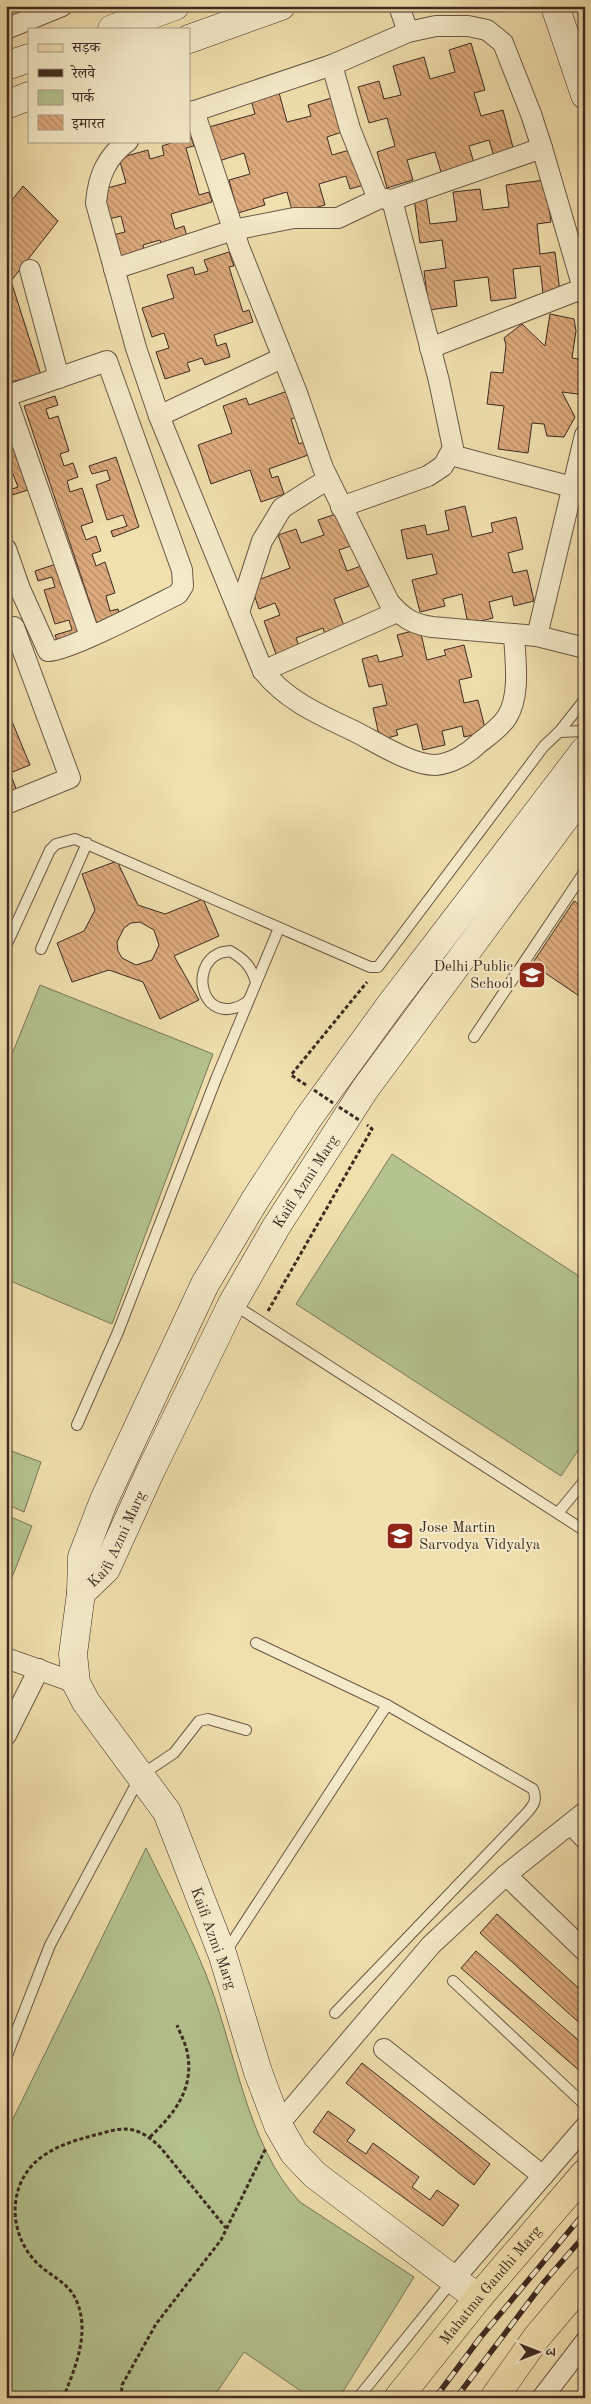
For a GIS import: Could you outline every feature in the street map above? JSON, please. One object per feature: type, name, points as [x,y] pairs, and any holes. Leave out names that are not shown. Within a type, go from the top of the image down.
[{"type":"main road","name":"Mahatma Gandhi Marg","points":[[398,2398],[478,2298],[585,2173]]},
{"type":"main road","points":[[494,2398],[537,2337],[585,2280]]},
{"type":"street","points":[[6,29],[35,12],[62,6]]},
{"type":"street","points":[[115,28],[175,6]]},
{"type":"street","points":[[190,39],[281,6]]},
{"type":"street","points":[[399,6],[408,32]]},
{"type":"street","points":[[555,6],[585,95]]},
{"type":"street","points":[[430,348],[584,292],[532,114],[503,43],[487,30],[468,26],[436,26],[408,32],[332,65],[191,112],[233,230],[328,479],[389,602],[405,620],[419,625],[537,636],[585,648]]},
{"type":"street","points":[[6,66],[28,58]]},
{"type":"street","points":[[332,65],[350,129],[376,194],[386,199],[430,348],[453,448],[451,455],[443,466],[428,476],[341,507]]},
{"type":"street","points":[[6,105],[28,96]]},
{"type":"street","points":[[127,142],[116,150],[102,171],[97,186],[96,203],[136,348],[159,416],[263,671],[275,686],[299,705],[412,760],[436,765],[455,760],[472,750],[507,718],[512,703],[516,676],[514,634]]},
{"type":"street","points":[[114,269],[233,230],[294,218],[338,218],[386,199],[542,148]]},
{"type":"street","points":[[30,270],[59,378]]},
{"type":"street","points":[[159,416],[282,358]]},
{"type":"street","points":[[6,550],[13,592],[48,651],[57,651],[90,636],[178,594],[183,586],[183,578],[107,361],[6,396],[90,636]]},
{"type":"street","points":[[537,636],[585,435]]},
{"type":"street","points":[[451,455],[572,487]]},
{"type":"street","points":[[239,612],[262,541],[282,508],[328,479]]},
{"type":"street","points":[[263,671],[398,612]]},
{"type":"street","points":[[6,630],[14,627],[70,778],[6,804]]},
{"type":"street","points":[[81,1593],[82,1557],[104,1500],[205,1284],[255,1200],[309,1117],[391,1004],[585,750]]},
{"type":"street","name":"Kaifi Azmi Marg","points":[[478,2298],[314,2175],[294,2153],[278,2125],[258,2072],[223,1956],[167,1812],[86,1702],[76,1683],[73,1654],[81,1593],[106,1569],[150,1472],[232,1304],[276,1227],[365,1089],[585,791]]},
{"type":"street","points":[[6,1658],[76,1683]]},
{"type":"street","points":[[6,1735],[39,1669]]},
{"type":"street","points":[[278,2125],[431,1945],[506,1875],[578,1818],[585,1838]]},
{"type":"street","points":[[506,1875],[585,1951]]},
{"type":"street","points":[[384,2049],[543,2176]]},
{"type":"street","points":[[453,2280],[585,2127]]},
{"type":"street","points":[[542,2398],[585,2342]]},
{"type":"lane","points":[[6,946],[50,850],[56,844],[68,840],[87,843],[370,967],[380,966],[544,746],[559,732],[585,699]]},
{"type":"lane","points":[[559,732],[585,731]]},
{"type":"lane","points":[[41,949],[87,843]]},
{"type":"lane","points":[[474,1037],[585,871]]},
{"type":"lane","points":[[77,1425],[118,1332],[216,1079],[280,928]]},
{"type":"lane","points":[[248,1001],[228,1009],[222,1009],[209,1003],[202,991],[203,975],[209,961],[218,954],[230,951],[244,959],[252,970],[256,982]]},
{"type":"lane","points":[[232,1304],[585,1531]]},
{"type":"lane","points":[[558,1514],[585,1480]]},
{"type":"lane","points":[[256,1643],[386,1705],[533,1789],[536,1797],[533,1806],[525,1815],[335,2013]]},
{"type":"lane","points":[[223,1956],[386,1705]]},
{"type":"lane","points":[[6,2058],[50,1945],[141,1775],[174,1753],[198,1721],[208,1719],[246,1730]]},
{"type":"lane","points":[[453,1981],[585,2105]]},
{"type":"lane","points":[[358,2398],[453,2280]]},
{"type":"path","points":[[334,1103],[291,1074],[380,966]]},
{"type":"path","points":[[262,1323],[372,1129],[339,1107]]},
{"type":"path","points":[[150,2137],[170,2118],[181,2103],[188,2070],[187,2051],[177,2025]]},
{"type":"path","points":[[121,2398],[122,2384],[156,2324],[221,2240],[250,2176],[278,2125]]},
{"type":"path","points":[[63,2398],[77,2364],[81,2328],[78,2304],[71,2289],[38,2264],[26,2249],[17,2229],[14,2203],[21,2182],[31,2166],[59,2146],[110,2131],[136,2130],[150,2137],[226,2228]]},
{"type":"green space","points":[[40,985],[213,1054],[112,1324],[6,1279],[6,1069]]},
{"type":"green space","points":[[392,1154],[585,1280],[585,1440],[561,1476],[296,1304]]},
{"type":"green space","points":[[6,1449],[41,1462],[24,1512],[6,1504]]},
{"type":"green space","points":[[6,1515],[32,1526],[6,1593]]},
{"type":"green space","points":[[146,1848],[205,1972],[254,2123],[282,2179],[300,2202],[414,2277],[339,2398],[311,2398],[244,2352],[213,2398],[6,2398],[6,2133]]},
{"type":"building","points":[[471,43],[485,90],[474,93],[481,116],[503,110],[514,151],[494,157],[489,140],[469,146],[474,163],[441,172],[435,152],[407,160],[413,180],[387,188],[377,152],[395,146],[387,118],[369,123],[358,87],[379,81],[384,99],[401,95],[393,66],[424,57],[430,79],[455,72],[449,50]]},
{"type":"building","points":[[278,89],[287,122],[311,116],[308,105],[335,97],[345,131],[327,137],[332,155],[353,149],[364,185],[350,189],[346,176],[319,184],[325,205],[293,214],[287,192],[263,199],[265,205],[238,213],[229,180],[250,174],[244,153],[219,161],[209,127],[255,114],[250,97]]},
{"type":"building","points":[[190,138],[194,146],[186,148],[199,195],[209,192],[212,202],[171,214],[175,229],[184,226],[188,240],[162,248],[160,240],[143,245],[145,253],[120,259],[113,235],[125,232],[121,216],[109,219],[100,190],[126,183],[119,158],[148,150],[150,159],[164,155],[162,146],[174,142],[190,142]]},
{"type":"building","points":[[545,180],[551,222],[537,224],[540,254],[555,252],[560,292],[543,294],[540,266],[513,269],[516,298],[491,301],[488,277],[454,281],[457,306],[429,310],[424,271],[446,268],[442,240],[420,243],[414,198],[426,196],[430,224],[457,221],[453,192],[480,189],[483,210],[509,207],[506,185]]},
{"type":"building","points":[[23,186],[58,221],[11,281],[41,375],[6,383],[6,208]]},
{"type":"building","points":[[229,252],[234,266],[229,267],[243,312],[249,310],[253,322],[214,335],[217,346],[226,343],[230,357],[205,365],[202,358],[187,363],[190,371],[165,379],[156,352],[169,348],[164,333],[152,337],[142,308],[174,298],[167,275],[193,267],[195,275],[208,271],[204,260]]},
{"type":"building","points":[[550,314],[574,319],[576,331],[572,358],[585,360],[585,395],[562,392],[575,417],[564,437],[547,436],[544,424],[532,423],[528,453],[498,449],[504,406],[487,404],[491,372],[503,373],[506,345],[504,338],[522,324],[545,346]]},
{"type":"building","points":[[293,389],[302,415],[291,419],[299,444],[307,441],[311,454],[269,469],[272,478],[278,476],[284,494],[261,502],[250,470],[211,484],[198,445],[232,433],[223,406],[246,398],[249,405]]},
{"type":"building","points":[[55,396],[58,405],[46,409],[49,419],[58,416],[69,451],[60,454],[64,466],[73,463],[78,477],[67,481],[70,492],[82,488],[93,522],[81,526],[86,540],[96,536],[101,551],[92,554],[96,566],[105,562],[115,593],[106,596],[110,611],[118,609],[120,616],[97,624],[24,406]]},
{"type":"building","points":[[6,418],[31,489],[6,497],[6,491],[18,487],[13,474],[6,477]]},
{"type":"building","points":[[116,457],[139,527],[113,537],[111,531],[127,526],[123,515],[107,520],[96,485],[110,480],[107,470],[92,474],[89,466]]},
{"type":"building","points":[[465,506],[472,537],[493,532],[491,523],[516,517],[523,549],[508,553],[513,573],[527,570],[534,601],[514,606],[512,596],[489,602],[493,618],[468,624],[462,594],[443,599],[445,606],[420,612],[412,580],[437,574],[432,554],[407,559],[401,530],[425,525],[427,535],[449,530],[445,511]]},
{"type":"building","points":[[342,512],[354,545],[339,550],[347,571],[361,566],[369,586],[334,599],[347,634],[327,641],[323,628],[296,638],[300,648],[277,657],[264,621],[280,615],[275,603],[259,609],[250,583],[290,568],[278,535],[296,529],[301,543],[324,535],[318,520]]},
{"type":"building","points":[[62,562],[85,634],[58,643],[55,635],[72,630],[69,620],[55,624],[44,590],[55,587],[52,577],[38,581],[35,571]]},
{"type":"building","points":[[420,629],[427,660],[446,655],[444,650],[464,645],[472,677],[459,680],[464,703],[478,700],[486,732],[464,737],[462,726],[442,731],[445,745],[423,750],[417,724],[396,730],[398,735],[380,740],[373,708],[387,705],[382,684],[369,687],[362,659],[377,655],[379,662],[403,656],[397,635]]},
{"type":"building","points":[[6,707],[30,765],[10,773],[6,764]]},
{"type":"building","points":[[11,775],[18,794],[6,798],[6,777]]},
{"type":"building","points":[[117,861],[138,905],[165,914],[203,899],[219,936],[174,956],[199,1000],[160,1019],[143,982],[109,970],[72,982],[57,943],[84,931],[95,910],[82,874]],"holes":[[[140,922],[154,930],[159,945],[152,960],[136,965],[122,958],[118,951],[117,942],[124,928],[131,923]]]},
{"type":"building","points":[[574,901],[585,909],[585,1000],[532,964]]},
{"type":"building","points":[[497,1914],[585,1994],[585,2028],[480,1933]]},
{"type":"building","points":[[476,1951],[585,2046],[585,2067],[581,2072],[461,1968]]},
{"type":"building","points":[[362,2063],[490,2164],[474,2185],[346,2083]]},
{"type":"building","points":[[328,2111],[355,2130],[347,2141],[366,2154],[373,2143],[419,2177],[412,2187],[430,2200],[437,2190],[459,2205],[443,2226],[313,2132]]},
{"type":"railway","points":[[435,2398],[480,2338],[585,2212]]},
{"type":"railway","points":[[456,2398],[544,2282],[585,2235]]},
{"type":"place","name":"Delhi Public School","points":[[532,975]]},
{"type":"place","name":"Jose Martin Sarvodya Vidyalya","points":[[400,1536]]}]
